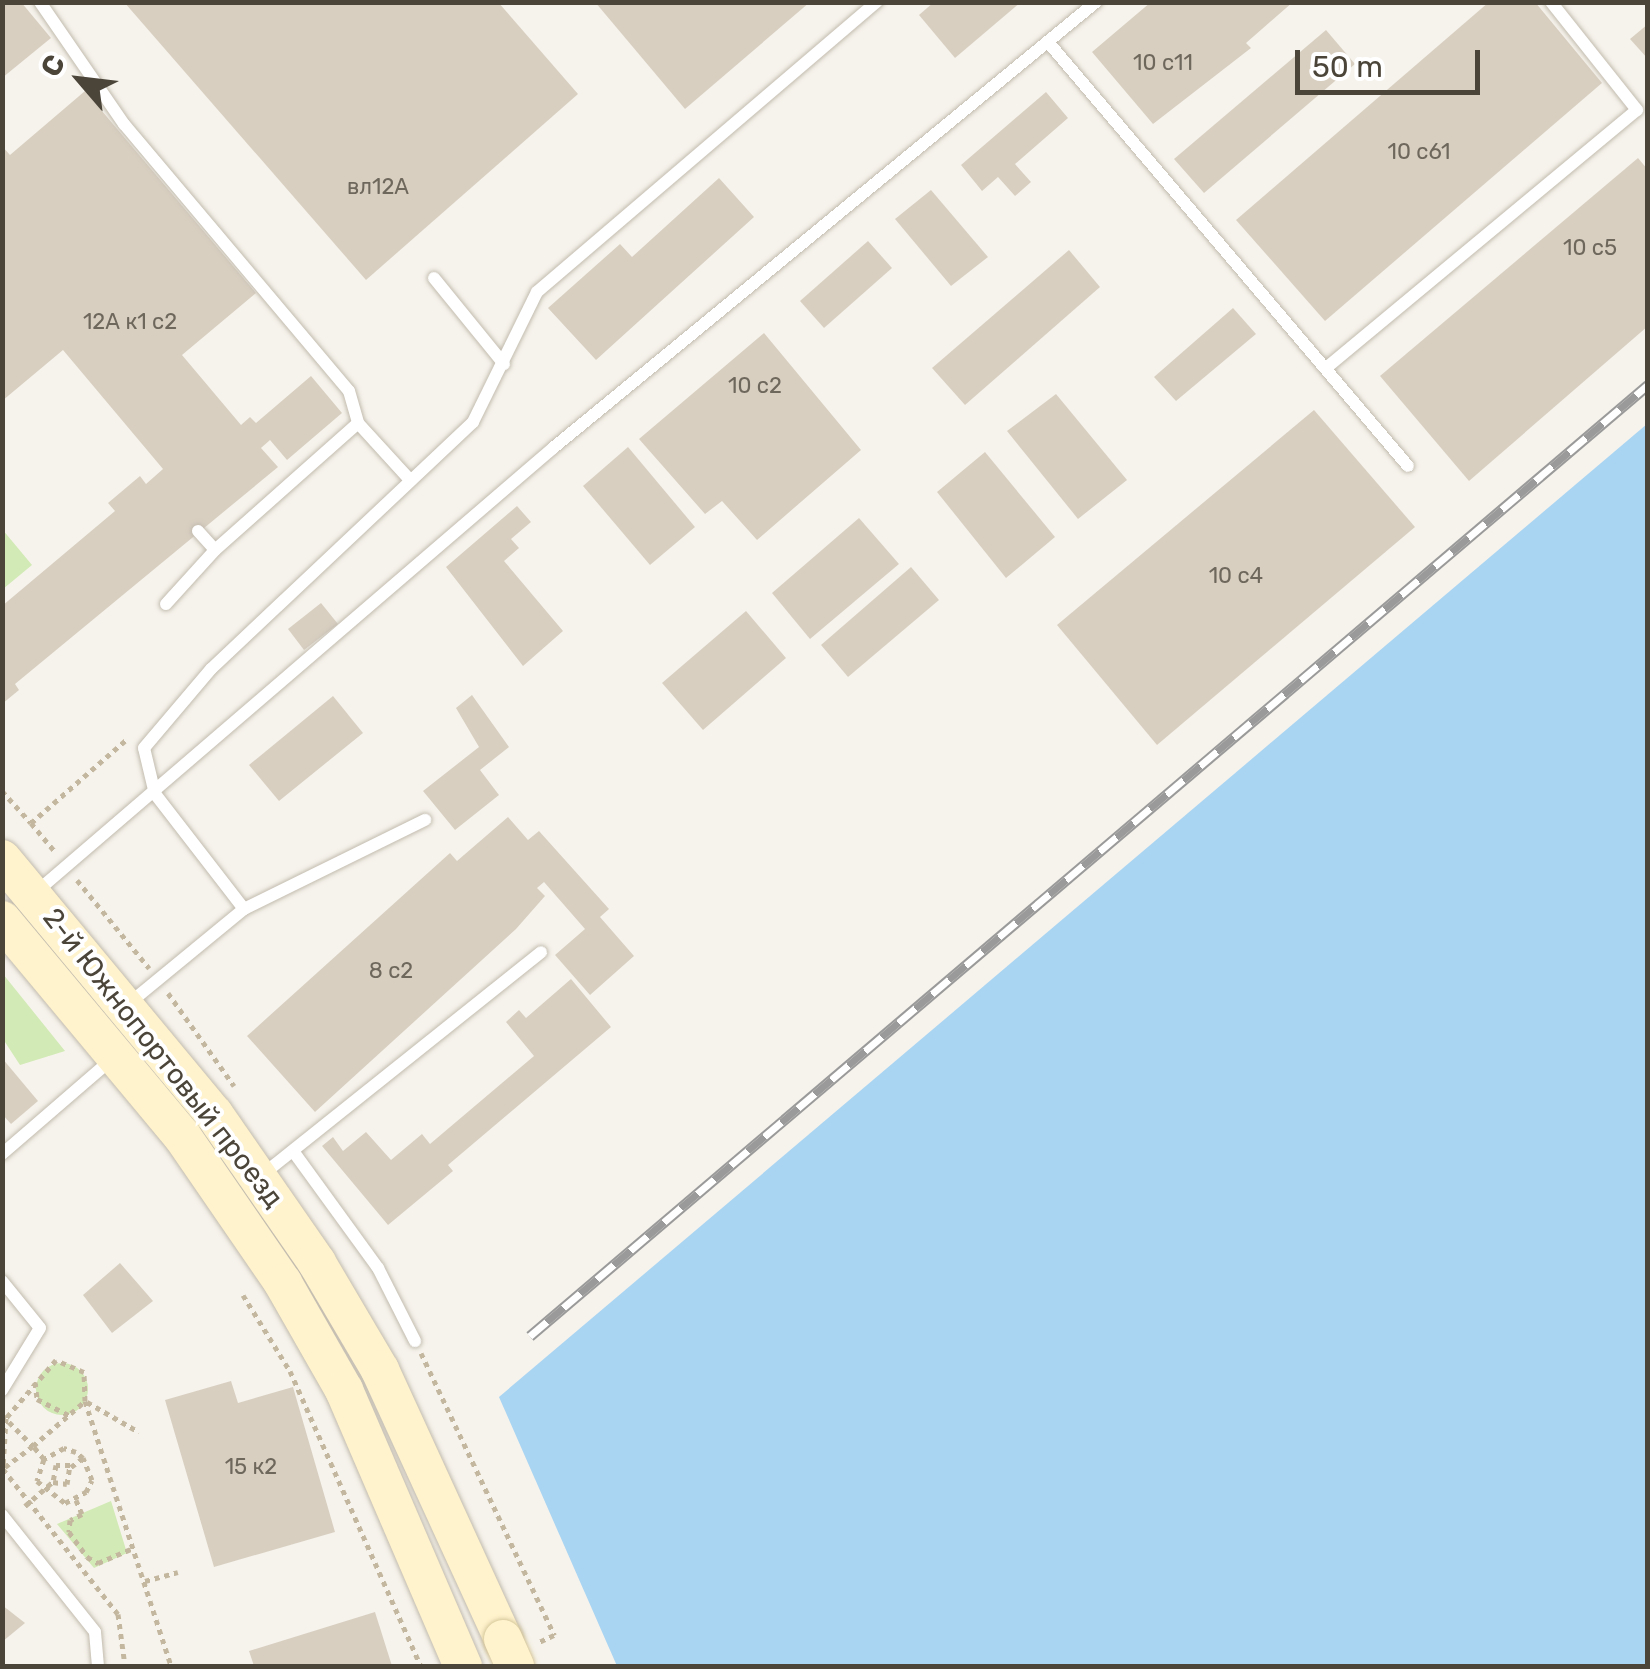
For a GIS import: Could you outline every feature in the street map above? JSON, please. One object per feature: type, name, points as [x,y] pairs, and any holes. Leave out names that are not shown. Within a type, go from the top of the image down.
[{"type":"main road","name":"2-й Южнопортовый проезд","points":[[2,859],[126,1006],[260,1177],[380,1370],[509,1653]]},
{"type":"main road","name":"2-й Южнопортовый проезд","points":[[2,920],[117,1055],[250,1231],[344,1390],[461,1662]]},
{"type":"lane","points":[[40,2],[124,124],[349,391],[358,423],[410,480]]},
{"type":"lane","points":[[244,910],[155,794],[144,748],[211,669],[472,422],[504,364],[536,292],[877,2]]},
{"type":"lane","points":[[33,895],[553,448],[1096,2]]},
{"type":"lane","points":[[1326,368],[1636,110],[1551,2]]},
{"type":"lane","points":[[1048,42],[1408,466]]},
{"type":"lane","points":[[434,278],[504,364]]},
{"type":"lane","points":[[166,604],[215,550],[358,423]]},
{"type":"lane","points":[[198,531],[215,550]]},
{"type":"lane","points":[[126,1006],[244,910],[425,820]]},
{"type":"lane","points":[[260,1177],[542,952]]},
{"type":"lane","points":[[2,1154],[117,1055]]},
{"type":"lane","points":[[293,1151],[378,1268],[415,1340]]},
{"type":"lane","points":[[2,1281],[40,1328],[2,1390]]},
{"type":"lane","points":[[2,1514],[95,1632],[98,1666]]},
{"type":"path","points":[[31,823],[132,735],[144,748]]},
{"type":"path","points":[[2,791],[43,837]]},
{"type":"path","points":[[86,891],[136,952]]},
{"type":"path","points":[[174,1002],[237,1091]]},
{"type":"path","points":[[244,1294],[290,1370],[421,1666]]},
{"type":"path","points":[[415,1340],[554,1635]]},
{"type":"path","points":[[70,1416],[37,1400],[35,1382],[56,1360],[84,1372],[85,1401],[171,1666]]},
{"type":"path","points":[[3,1469],[85,1401]]},
{"type":"path","points":[[85,1401],[139,1432]]},
{"type":"path","points":[[4,1416],[44,1458]]},
{"type":"path","points":[[4,1416],[3,1469],[118,1614],[125,1666]]},
{"type":"path","points":[[64,1448],[82,1458],[92,1480],[76,1500],[65,1504],[42,1491],[37,1480],[44,1458],[64,1448]]},
{"type":"path","points":[[28,1504],[54,1482],[68,1484],[71,1468],[82,1458]]},
{"type":"path","points":[[54,1482],[56,1465],[71,1468]]},
{"type":"path","points":[[76,1500],[82,1514],[70,1520],[69,1532],[87,1557],[98,1563],[133,1548]]},
{"type":"path","points":[[80,1563],[87,1557]]},
{"type":"path","points":[[144,1581],[178,1572]]},
{"type":"green space","points":[[2,529],[32,565],[3,589],[2,589]]},
{"type":"green space","points":[[2,974],[65,1051],[20,1065],[3,1039]]},
{"type":"green space","points":[[62,1363],[81,1370],[88,1389],[81,1408],[62,1415],[43,1408],[36,1389],[43,1370]]},
{"type":"green space","points":[[111,1501],[127,1553],[94,1568],[57,1524]]},
{"type":"water","points":[[1647,424],[1647,1666],[617,1666],[499,1397]]},
{"type":"building","points":[[2,2],[21,2],[51,38],[2,78]]},
{"type":"building","points":[[124,2],[498,2],[578,94],[366,280]]},
{"type":"building","points":[[595,2],[810,2],[685,109]]},
{"type":"building","points":[[934,2],[1021,2],[955,58],[919,15]]},
{"type":"building","points":[[1151,2],[1293,2],[1246,43],[1251,48],[1153,124],[1092,52]]},
{"type":"building","points":[[1489,2],[1535,2],[1602,83],[1325,321],[1236,220]]},
{"type":"building","points":[[1648,24],[1648,59],[1630,39]]},
{"type":"building","points":[[1326,30],[1355,64],[1204,193],[1174,159]]},
{"type":"building","points":[[85,91],[256,293],[182,355],[241,425],[250,417],[256,423],[311,376],[342,413],[287,460],[270,440],[261,448],[278,467],[15,684],[19,690],[2,704],[2,606],[115,511],[108,503],[140,476],[146,484],[163,469],[63,350],[2,401],[2,146],[10,155]]},
{"type":"building","points":[[1046,92],[1068,118],[1015,164],[1031,182],[1015,196],[998,177],[982,191],[961,165]]},
{"type":"building","points":[[1638,158],[1648,170],[1648,326],[1469,481],[1380,376]]},
{"type":"building","points":[[719,178],[754,217],[596,360],[548,308],[620,244],[632,257]]},
{"type":"building","points":[[931,190],[988,257],[951,286],[895,219]]},
{"type":"building","points":[[868,241],[892,268],[824,328],[800,301]]},
{"type":"building","points":[[1069,250],[1100,287],[965,405],[932,368]]},
{"type":"building","points":[[1233,308],[1256,334],[1176,401],[1154,377]]},
{"type":"building","points":[[764,333],[861,450],[757,540],[722,501],[705,514],[639,439]]},
{"type":"building","points":[[1056,394],[1127,480],[1078,519],[1007,431]]},
{"type":"building","points":[[1314,410],[1415,527],[1157,745],[1057,625]]},
{"type":"building","points":[[628,447],[695,527],[650,565],[583,486]]},
{"type":"building","points":[[985,452],[1055,537],[1006,578],[937,492]]},
{"type":"building","points":[[517,506],[531,522],[511,539],[519,548],[504,561],[563,631],[523,666],[446,567]]},
{"type":"building","points":[[859,518],[899,564],[810,639],[772,593]]},
{"type":"building","points":[[911,567],[939,600],[848,677],[821,645]]},
{"type":"building","points":[[321,603],[338,624],[304,650],[288,629]]},
{"type":"building","points":[[746,611],[786,658],[703,730],[662,683]]},
{"type":"building","points":[[472,695],[509,747],[480,770],[499,795],[455,830],[423,791],[479,747],[456,708]]},
{"type":"building","points":[[333,696],[363,733],[279,801],[249,765]]},
{"type":"building","points":[[508,817],[528,840],[539,831],[609,909],[600,917],[634,956],[590,995],[555,955],[585,929],[544,882],[537,888],[545,896],[516,929],[315,1112],[247,1036],[450,853],[457,861]]},
{"type":"building","points":[[571,979],[611,1027],[448,1165],[453,1171],[388,1225],[322,1146],[333,1137],[343,1151],[366,1132],[391,1160],[422,1134],[430,1144],[534,1056],[506,1022],[519,1010],[526,1018]]},
{"type":"building","points":[[2,1058],[38,1101],[11,1124],[2,1114]]},
{"type":"building","points":[[120,1263],[153,1301],[112,1333],[83,1295]]},
{"type":"building","points":[[231,1381],[238,1403],[293,1387],[335,1532],[214,1567],[165,1400]]},
{"type":"building","points":[[2,1605],[25,1623],[2,1642]]},
{"type":"building","points":[[375,1612],[392,1666],[254,1666],[249,1651]]},
{"type":"railway","points":[[530,1336],[1648,385]]}]
